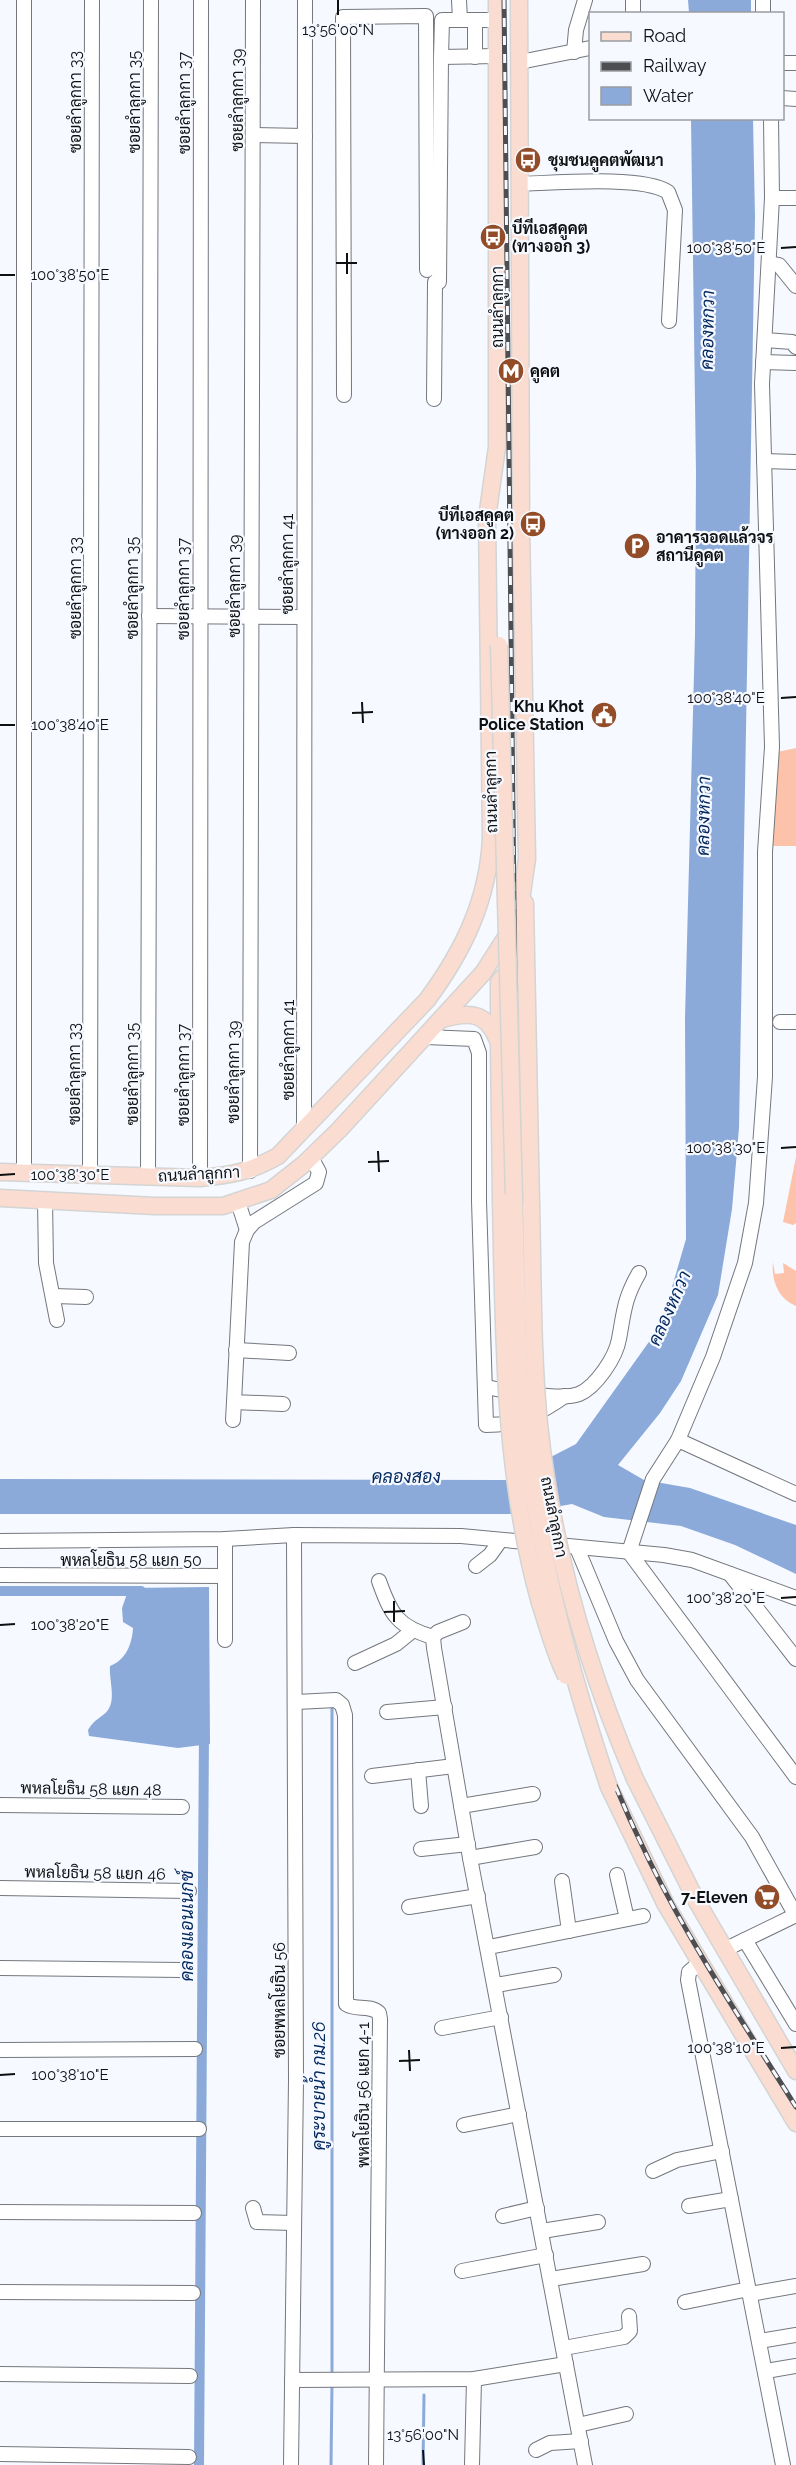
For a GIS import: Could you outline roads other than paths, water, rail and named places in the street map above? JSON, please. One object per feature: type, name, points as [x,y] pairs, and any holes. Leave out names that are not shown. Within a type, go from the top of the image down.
[{"type":"main road","name":"ถนนลำลูกกา","points":[[497,0],[499,645],[519,1378],[528,1469],[538,1530],[583,1711],[609,1787],[662,1896],[796,2123]]},
{"type":"main road","name":"ถนนลำลูกกา","points":[[0,1198],[197,1207],[223,1206],[271,1190],[311,1157],[426,1037],[483,973],[506,942],[520,907],[527,859],[520,184],[520,62],[524,0]]},
{"type":"main road","name":"ถนนลำลูกกา","points":[[0,1172],[200,1178],[250,1171],[278,1156],[427,1000],[461,948],[480,907],[490,864],[487,518],[497,447]]},
{"type":"main road","name":"ถนนลำลูกกา","points":[[524,884],[535,1374],[549,1498],[579,1628],[603,1700],[635,1779],[676,1863],[724,1950],[796,2071]]},
{"type":"main road","points":[[527,989],[522,978],[514,975],[503,977],[499,982],[501,1201],[508,1400],[529,1561],[555,1652],[583,1711]]},
{"type":"main road","points":[[441,1020],[456,1015],[475,1016],[491,1024],[499,1043]]},
{"type":"street","points":[[24,0],[24,1173]]},
{"type":"street","name":"ซอยลำลูกกา 33","points":[[90,1175],[92,0]]},
{"type":"street","name":"ซอยลำลูกกา 35","points":[[148,1177],[151,0]]},
{"type":"street","name":"ซอยลำลูกกา 37","points":[[200,1178],[201,0]]},
{"type":"street","name":"ซอยลำลูกกา 39","points":[[250,1171],[253,0]]},
{"type":"street","name":"ซอยลำลูกกา 41","points":[[304,0],[304,1129]]},
{"type":"street","points":[[459,0],[460,20]]},
{"type":"street","points":[[574,52],[576,30],[585,0]]},
{"type":"street","points":[[344,395],[343,17],[426,16],[427,270]]},
{"type":"street","points":[[435,399],[435,282],[439,282],[442,20],[497,20]]},
{"type":"street","points":[[475,20],[476,57]]},
{"type":"street","points":[[427,26],[442,26]]},
{"type":"street","points":[[520,62],[589,48]]},
{"type":"street","points":[[441,57],[497,56]]},
{"type":"street","points":[[629,1552],[653,1479],[678,1440],[710,1368],[745,1263],[756,1203],[765,1077],[765,852],[772,747],[763,362],[772,198],[771,120]]},
{"type":"street","points":[[253,135],[305,136]]},
{"type":"street","points":[[520,184],[617,183],[649,185],[668,192],[675,210],[669,321]]},
{"type":"street","points":[[772,198],[796,198]]},
{"type":"street","points":[[769,263],[779,265],[796,286]]},
{"type":"street","points":[[765,340],[792,342],[796,347]]},
{"type":"street","points":[[763,362],[796,363]]},
{"type":"street","points":[[764,461],[796,462]]},
{"type":"street","points":[[149,616],[304,617]]},
{"type":"street","points":[[780,1022],[796,1022]]},
{"type":"street","points":[[426,1037],[474,1039],[479,1053],[479,1202],[486,1425],[520,1422],[565,1396]]},
{"type":"street","points":[[233,1420],[242,1242],[247,1230],[254,1222],[316,1183],[319,1172],[311,1157]]},
{"type":"street","points":[[45,1200],[46,1263],[57,1320]]},
{"type":"street","points":[[238,1202],[247,1230]]},
{"type":"street","points":[[486,1387],[565,1396],[579,1394],[606,1370],[619,1341],[621,1313],[639,1273]]},
{"type":"street","points":[[54,1296],[86,1297]]},
{"type":"street","points":[[236,1350],[289,1353]]},
{"type":"street","points":[[234,1402],[283,1404]]},
{"type":"street","points":[[678,1440],[796,1494]]},
{"type":"street","points":[[0,1541],[225,1539],[294,1535],[461,1536],[692,1560],[796,1598]]},
{"type":"street","name":"ซอยพหลโยธิน 56","points":[[291,2465],[296,1702],[294,1535]]},
{"type":"street","name":"พหลโยธิน 58 แยก 50","points":[[0,1575],[225,1576],[225,1539]]},
{"type":"street","points":[[476,1566],[490,1555],[500,1541]]},
{"type":"street","points":[[577,1548],[616,1641],[637,1680],[752,1837],[796,1916],[724,1950]]},
{"type":"street","points":[[629,1552],[796,1777]]},
{"type":"street","points":[[730,1574],[796,1659]]},
{"type":"street","points":[[225,1576],[225,1640]]},
{"type":"street","points":[[379,1581],[388,1609],[411,1631],[433,1638]]},
{"type":"street","points":[[463,1622],[438,1632],[433,1638],[469,1851],[489,1947],[585,2465]]},
{"type":"street","points":[[355,1663],[396,1644],[411,1631]]},
{"type":"street","name":"พหลโยธิน 56 แยก 4-1","points":[[296,1702],[336,1700],[342,1705],[345,1715],[346,2004],[351,2007],[374,2008],[379,2013],[380,2019],[376,2381]]},
{"type":"street","points":[[387,1712],[445,1707]]},
{"type":"street","points":[[372,1776],[454,1766]]},
{"type":"street","points":[[418,1770],[421,1806]]},
{"type":"street","points":[[461,1806],[533,1794]]},
{"type":"street","name":"พหลโยธิน 58 แยก 48","points":[[0,1805],[182,1807]]},
{"type":"street","points":[[422,1849],[469,1851],[535,1847]]},
{"type":"street","points":[[616,1875],[627,1919]]},
{"type":"street","points":[[562,1881],[569,1931]]},
{"type":"street","name":"พหลโยธิน 58 แยก 46","points":[[0,1888],[189,1891]]},
{"type":"street","points":[[409,1907],[478,1896]]},
{"type":"street","points":[[489,1947],[642,1916]]},
{"type":"street","points":[[745,1940],[796,2024]]},
{"type":"street","points":[[701,1962],[689,1972],[688,1980],[783,2465]]},
{"type":"street","points":[[0,1968],[183,1970]]},
{"type":"street","points":[[496,1985],[554,1975]]},
{"type":"street","points":[[442,2028],[501,2017]]},
{"type":"street","points":[[0,2050],[195,2049]]},
{"type":"street","points":[[464,2125],[519,2114]]},
{"type":"street","points":[[0,2129],[199,2129]]},
{"type":"street","points":[[653,2171],[677,2160],[722,2151]]},
{"type":"street","points":[[689,2206],[732,2199]]},
{"type":"street","points":[[253,2208],[257,2223],[292,2223]]},
{"type":"street","points":[[503,2216],[537,2208]]},
{"type":"street","points":[[0,2212],[194,2213]]},
{"type":"street","points":[[542,2231],[598,2222]]},
{"type":"street","points":[[462,2271],[546,2254]]},
{"type":"street","points":[[550,2279],[643,2264]]},
{"type":"street","points":[[684,2302],[796,2286]]},
{"type":"street","points":[[0,2292],[192,2293]]},
{"type":"street","points":[[564,2348],[624,2337],[630,2331],[629,2316]]},
{"type":"street","points":[[760,2341],[796,2336]]},
{"type":"street","points":[[292,2380],[474,2379],[566,2364]]},
{"type":"street","points":[[766,2371],[796,2366]]},
{"type":"street","points":[[0,2374],[190,2376]]},
{"type":"street","points":[[472,2465],[474,2379]]},
{"type":"street","points":[[376,2381],[376,2465]]},
{"type":"street","points":[[578,2425],[626,2414]]},
{"type":"street","points":[[536,2450],[550,2443],[581,2441]]},
{"type":"street","points":[[0,2454],[189,2457]]},
{"type":"water","points":[[688,0],[751,0],[751,12],[689,12]]},
{"type":"water","name":"คลองหกวา","points":[[691,120],[753,120],[755,217],[739,1128],[732,1209],[718,1295],[681,1381],[660,1413],[618,1465],[644,1480],[690,1488],[796,1525],[796,1574],[735,1545],[681,1526],[604,1517],[572,1504],[515,1514],[0,1514],[0,1479],[506,1480],[576,1444],[661,1325],[686,1239],[685,1018],[695,635],[696,473]]},
{"type":"water","points":[[209,1587],[210,1744],[178,1748],[89,1736],[88,1730],[106,1712],[112,1700],[110,1666],[124,1656],[131,1640],[133,1628],[123,1622],[122,1608],[129,1588]]},
{"type":"waterway","name":"คลองแอนเนกซ์","points":[[0,1591],[141,1591]]},
{"type":"waterway","name":"คูระบายน้ำ กม.26","points":[[332,1707],[332,2374]]},
{"type":"waterway","name":"คลองแอนเนกซ์","points":[[199,2465],[204,1732]]},
{"type":"waterway","name":"คูระบายน้ำ กม.26","points":[[331,2465],[332,2384]]},
{"type":"waterway","name":"คูระบายน้ำ กม.26","points":[[423,2465],[424,2395]]},
{"type":"railway","points":[[504,0],[518,1267],[522,1389],[528,1461],[546,1565],[558,1616],[572,1667],[607,1766],[666,1894],[720,1986],[796,2107]]},
{"type":"place","name":"ชุมชนคูคตพัฒนา","points":[[528,160]]},
{"type":"place","name":"บีทีเอสคูคต (ทางออก 3)","points":[[493,237]]},
{"type":"place","name":"คูคต","points":[[511,371]]},
{"type":"place","name":"บีทีเอสคูคต (ทางออก 2)","points":[[533,524]]},
{"type":"place","name":"อาคารจอดแล้วจร สถานีคูคต","points":[[637,546]]},
{"type":"place","name":"Khu Khot Police Station","points":[[604,715]]},
{"type":"place","name":"7-Eleven","points":[[767,1897]]},
{"type":"water label","name":"คลองสอง","points":[[406,1476]]}]
